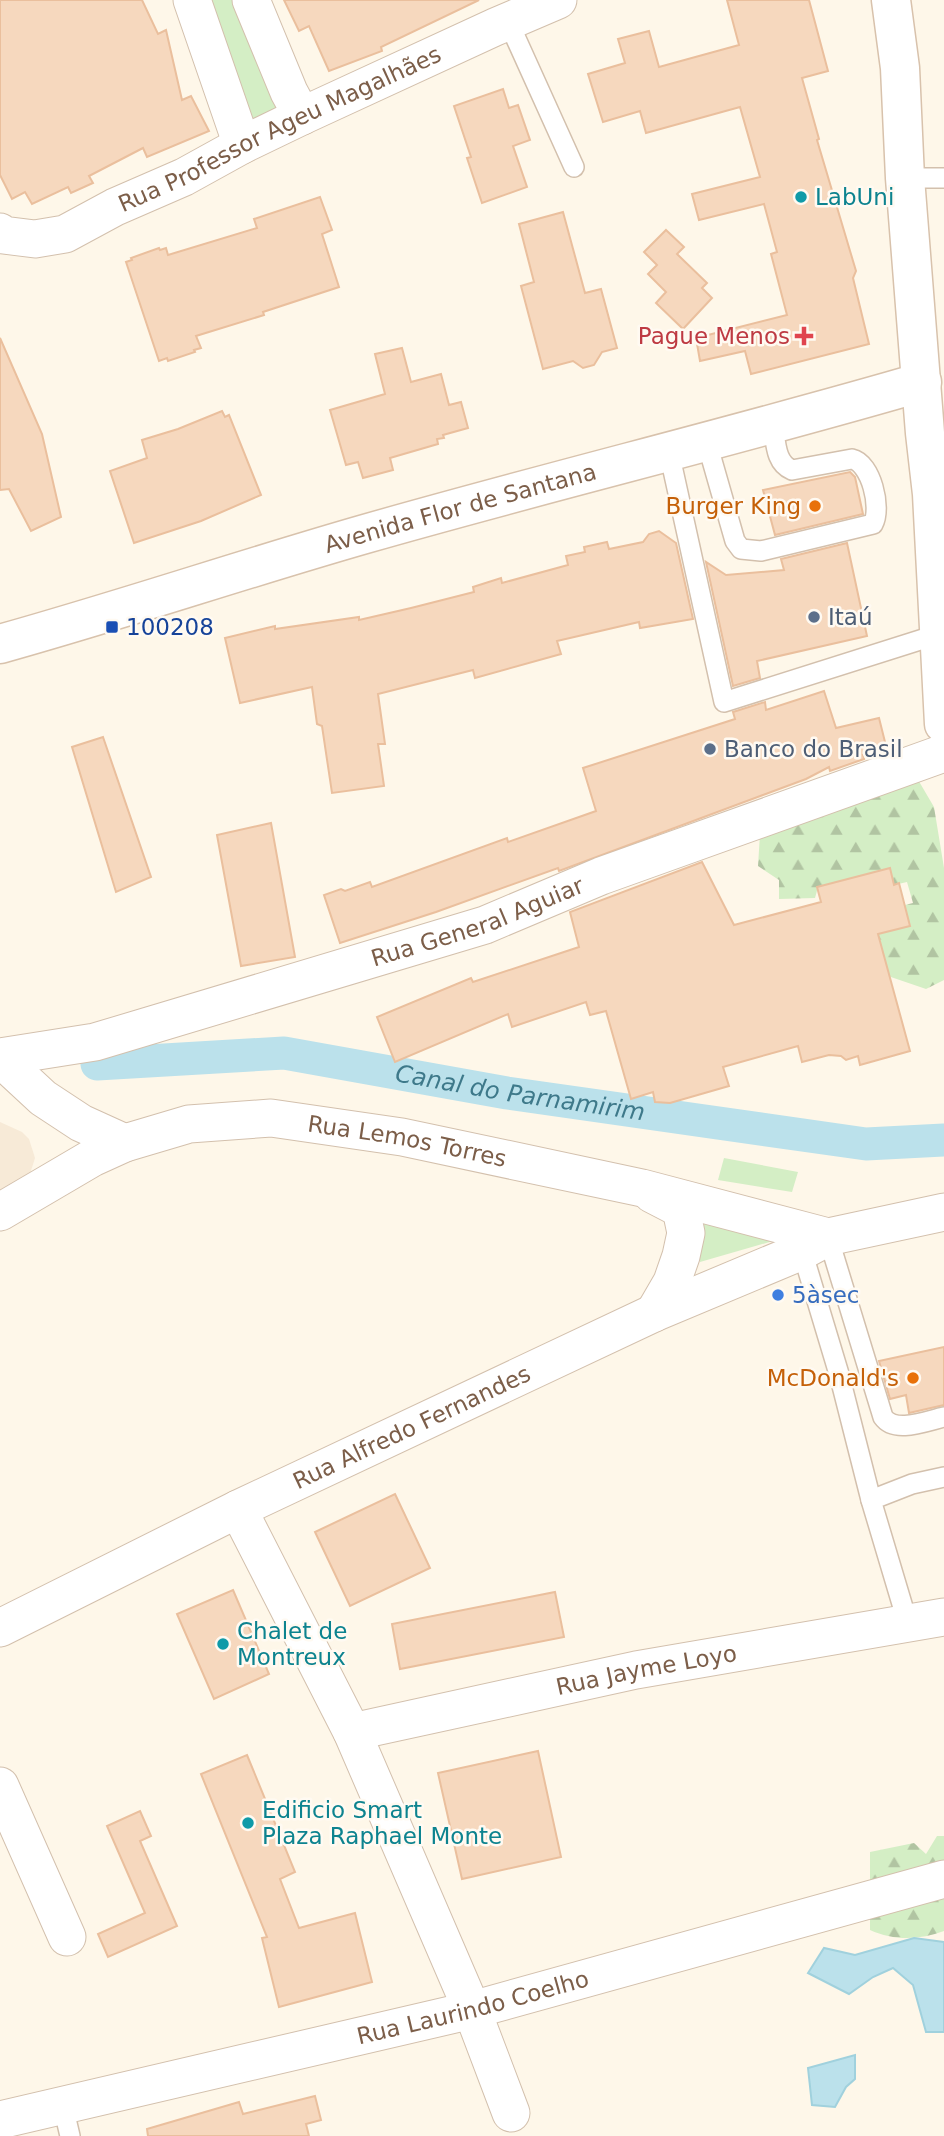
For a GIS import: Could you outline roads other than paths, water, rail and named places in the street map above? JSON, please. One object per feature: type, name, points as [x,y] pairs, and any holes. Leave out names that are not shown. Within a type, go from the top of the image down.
[{"type":"main road","points":[[891,0],[900,68],[905,178],[932,494],[944,724]]},
{"type":"main road","name":"Avenida Flor de Santana","points":[[0,644],[108,614],[364,534],[773,426],[922,382]]},
{"type":"street","points":[[192,0],[242,145]]},
{"type":"street","points":[[251,0],[289,92],[302,116]]},
{"type":"street","name":"Rua Professor Ageu Magalhães","points":[[0,232],[3,235],[35,239],[65,234],[302,116],[558,0]]},
{"type":"street","name":"Rua General Aguiar","points":[[0,1057],[95,1042],[485,925],[601,876],[944,753]]},
{"type":"street","points":[[0,1057],[43,1098],[82,1123],[125,1143]]},
{"type":"street","name":"Rua Lemos Torres","points":[[5,1199],[125,1143],[189,1124],[271,1118],[402,1137],[642,1188],[815,1244]]},
{"type":"street","points":[[642,1188],[681,1209],[686,1233],[672,1282],[654,1313]]},
{"type":"street","name":"Rua Alfredo Fernandes","points":[[0,1628],[238,1509],[654,1313],[815,1244],[944,1212]]},
{"type":"street","points":[[238,1509],[352,1732],[472,2010],[511,2113]]},
{"type":"street","name":"Rua Jayme Loyo","points":[[352,1732],[636,1670],[944,1617]]},
{"type":"street","points":[[0,1786],[67,1937]]},
{"type":"street","name":"Rua Laurindo Coelho","points":[[0,2120],[66,2121],[944,1879]]},
{"type":"lane","points":[[508,21],[574,167]]},
{"type":"lane","points":[[905,178],[944,178]]},
{"type":"lane","points":[[707,443],[735,541],[741,549],[761,551],[873,524],[878,508],[865,467],[859,460],[792,470],[784,467],[779,458],[773,426]]},
{"type":"lane","points":[[669,452],[724,702],[939,634]]},
{"type":"lane","points":[[815,1244],[887,1423],[899,1426],[944,1418]]},
{"type":"lane","points":[[815,1244],[839,1374],[871,1500],[908,1624]]},
{"type":"lane","points":[[871,1500],[912,1484],[944,1478]]},
{"type":"water","points":[[914,1938],[944,1942],[944,2032],[926,2032],[913,1985],[893,1968],[873,1977],[849,1994],[808,1973],[824,1948],[855,1955]]},
{"type":"water","points":[[855,2055],[855,2079],[846,2087],[835,2107],[812,2105],[808,2068]]},
{"type":"waterway","name":"Canal do Parnamirim","points":[[97,1064],[284,1053],[507,1093],[866,1144],[944,1140]]},
{"type":"place","name":"LabUni","points":[[801,197]]},
{"type":"place","name":"Pague Menos","points":[[804,336]]},
{"type":"place","name":"Burger King","points":[[815,506]]},
{"type":"place","name":"Itaú","points":[[814,617]]},
{"type":"place","name":"100208","points":[[112,627]]},
{"type":"place","name":"Banco do Brasil","points":[[710,749]]},
{"type":"place","name":"5àsec","points":[[778,1295]]},
{"type":"place","name":"McDonald's","points":[[913,1378]]},
{"type":"place","name":"Chalet de Montreux","points":[[223,1644]]},
{"type":"place","name":"Edificio Smart Plaza Raphael Monte","points":[[248,1823]]}]
